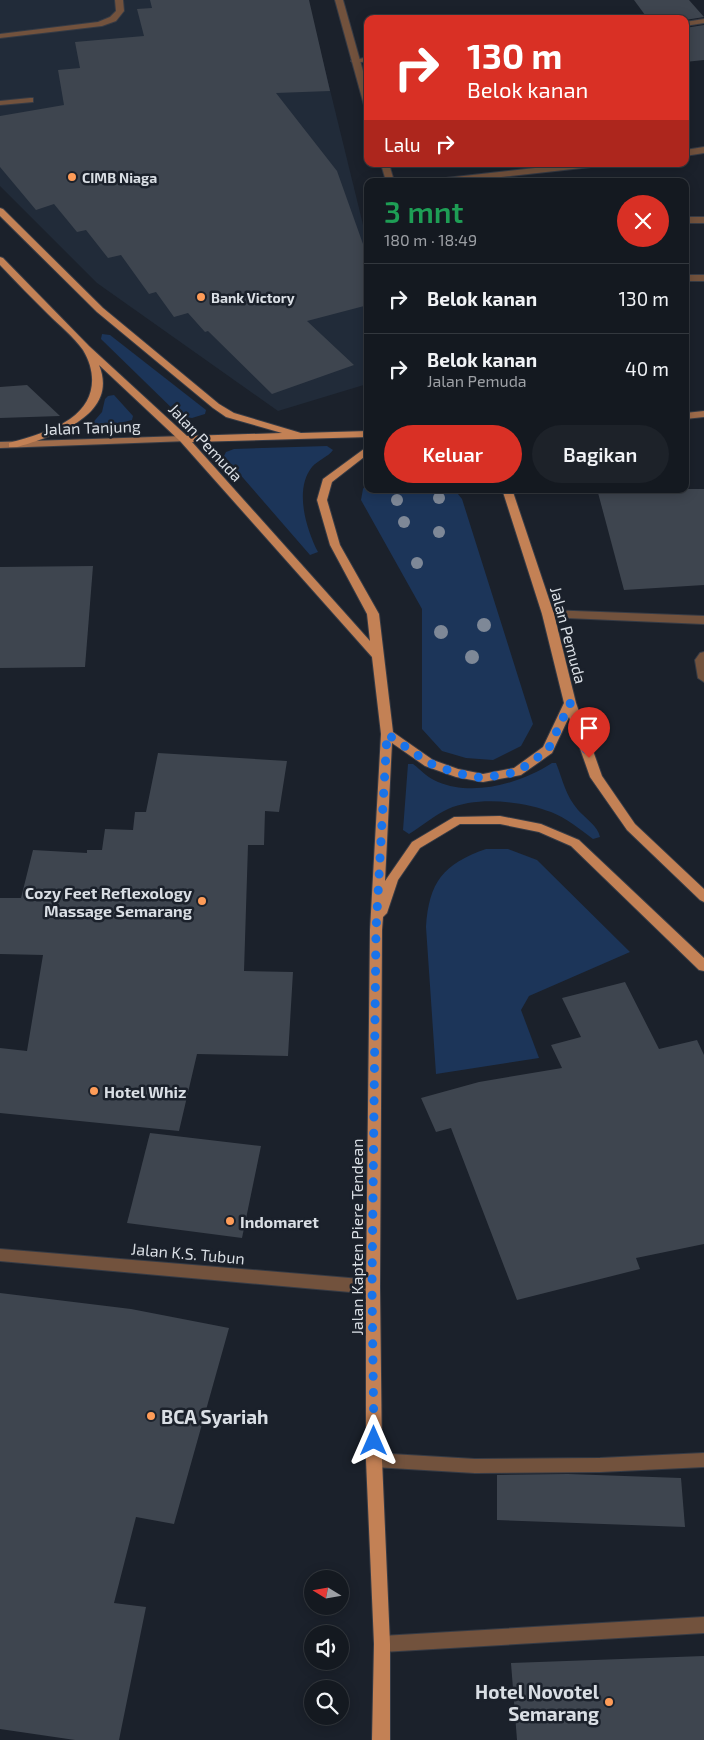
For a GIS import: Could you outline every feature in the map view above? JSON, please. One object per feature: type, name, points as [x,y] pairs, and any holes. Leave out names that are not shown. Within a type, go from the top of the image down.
[{"type":"main road","name":"Jalan Pemuda","points":[[0,212],[100,310],[216,406],[230,414],[298,435]]},
{"type":"main road","name":"Jalan Pemuda","points":[[0,260],[86,348],[184,439],[378,656]]},
{"type":"main road","points":[[13,445],[51,433],[73,422],[92,406],[96,389],[96,370],[86,348]]},
{"type":"main road","points":[[689,416],[704,414]]},
{"type":"main road","points":[[184,439],[364,434]]},
{"type":"main road","name":"Jalan Tanjung","points":[[0,446],[184,439]]},
{"type":"main road","points":[[364,452],[327,481],[322,500],[335,545],[373,614],[387,734],[429,763],[456,773],[482,778],[517,772],[548,750],[570,703]]},
{"type":"main road","name":"Jalan Pemuda","points":[[509,493],[548,614],[570,703],[596,777],[631,827],[704,897]]},
{"type":"main road","name":"Jalan Kapten Piere Tendean","points":[[381,1740],[382,1644],[374,1460],[372,1287],[376,930],[387,734]]},
{"type":"main road","points":[[376,930],[392,879],[416,845],[458,820],[500,820],[541,828],[575,843],[704,966]]},
{"type":"street","points":[[0,36],[99,24],[113,19],[120,12],[119,0]]},
{"type":"street","points":[[339,0],[364,91]]},
{"type":"street","points":[[689,23],[704,21]]},
{"type":"street","points":[[355,61],[364,60]]},
{"type":"street","points":[[0,103],[30,100]]},
{"type":"street","points":[[689,152],[704,150]]},
{"type":"street","points":[[472,178],[566,167]]},
{"type":"street","points":[[689,220],[704,220]]},
{"type":"street","points":[[689,278],[704,278]]},
{"type":"street","points":[[548,614],[704,620]]},
{"type":"street","points":[[704,656],[701,660],[704,678]]},
{"type":"street","name":"Jalan K.S. Tubun","points":[[0,1255],[372,1287]]},
{"type":"street","points":[[374,1460],[475,1466],[600,1465],[704,1460]]},
{"type":"street","points":[[382,1644],[704,1625]]},
{"type":"shaded area","points":[[0,0],[308,0],[364,229],[364,385],[278,411],[97,283],[0,186]]},
{"type":"shaded area","points":[[102,334],[110,335],[206,410],[205,414],[192,418],[180,416],[101,339]]},
{"type":"shaded area","points":[[114,395],[133,416],[132,420],[99,428],[90,426],[102,412],[105,399],[108,396]]},
{"type":"shaded area","points":[[327,446],[333,450],[312,467],[304,486],[303,497],[306,521],[318,552],[310,555],[224,456],[226,452],[234,449]]},
{"type":"shaded area","points":[[364,487],[364,493],[457,493],[462,499],[533,724],[521,746],[493,760],[466,758],[442,751],[422,729],[422,609],[361,500]]},
{"type":"shaded area","points":[[552,763],[556,763],[567,793],[574,804],[594,826],[600,837],[593,839],[557,814],[527,805],[500,801],[472,802],[460,805],[432,818],[409,834],[403,830],[408,764],[413,764],[438,782],[452,786],[482,788],[497,786],[526,777]]},
{"type":"shaded area","points":[[486,849],[508,849],[537,860],[630,952],[529,996],[521,1010],[539,1058],[436,1074],[426,927],[428,911],[435,886],[449,868],[459,861]]},
{"type":"building","points":[[150,0],[309,0],[330,91],[276,93],[337,171],[364,247],[364,306],[307,321],[354,365],[272,394],[208,331],[205,332],[188,313],[174,317],[156,292],[149,294],[121,255],[108,258],[86,230],[77,232],[54,204],[36,210],[0,167],[0,116],[64,105],[58,70],[80,68],[75,42],[144,36],[137,9],[152,8]]},
{"type":"building","points":[[634,0],[689,0],[704,17],[689,19],[689,15],[645,15]]},
{"type":"building","points":[[704,25],[704,60],[689,62],[689,27]]},
{"type":"building","points":[[27,385],[60,416],[0,418],[0,387]]},
{"type":"building","points":[[689,489],[704,489],[704,585],[624,590],[598,493],[689,493]]},
{"type":"building","points":[[93,566],[85,667],[0,668],[0,567]]},
{"type":"building","points":[[158,753],[287,761],[279,812],[265,811],[264,845],[248,845],[244,971],[293,972],[288,1056],[197,1054],[179,1131],[0,1113],[0,1048],[27,1051],[43,955],[0,954],[0,898],[21,898],[33,850],[87,853],[87,850],[102,850],[105,829],[133,830],[135,812],[146,812]]},
{"type":"building","points":[[625,982],[659,1049],[697,1040],[704,1055],[704,1244],[636,1258],[640,1269],[517,1300],[451,1128],[436,1132],[421,1098],[479,1082],[562,1068],[551,1045],[581,1037],[562,998]]},
{"type":"building","points":[[150,1133],[261,1146],[242,1238],[127,1223]]},
{"type":"building","points":[[0,1293],[131,1309],[229,1328],[174,1524],[136,1517],[114,1603],[146,1607],[119,1740],[75,1740],[0,1729]]},
{"type":"building","points":[[568,1474],[681,1478],[685,1527],[497,1520],[497,1475]]},
{"type":"building","name":"Hotel Novotel Semarang","points":[[704,1656],[704,1740],[517,1740],[511,1663]]},
{"type":"place","name":"CIMB Niaga","points":[[72,177]]},
{"type":"place","name":"Bank Victory","points":[[201,297]]},
{"type":"place","name":"Cozy Feet Reflexology Massage Semarang","points":[[202,901]]},
{"type":"place","name":"Hotel Whiz","points":[[94,1091]]},
{"type":"place","name":"Indomaret","points":[[230,1221]]},
{"type":"place","name":"BCA Syariah","points":[[151,1416]]},
{"type":"place","name":"Hotel Novotel Semarang","points":[[609,1702]]},
{"type":"route","points":[[374,1441],[372,1287],[376,930],[387,734],[429,763],[456,773],[482,778],[517,772],[548,750],[570,703],[589,758]]}]
